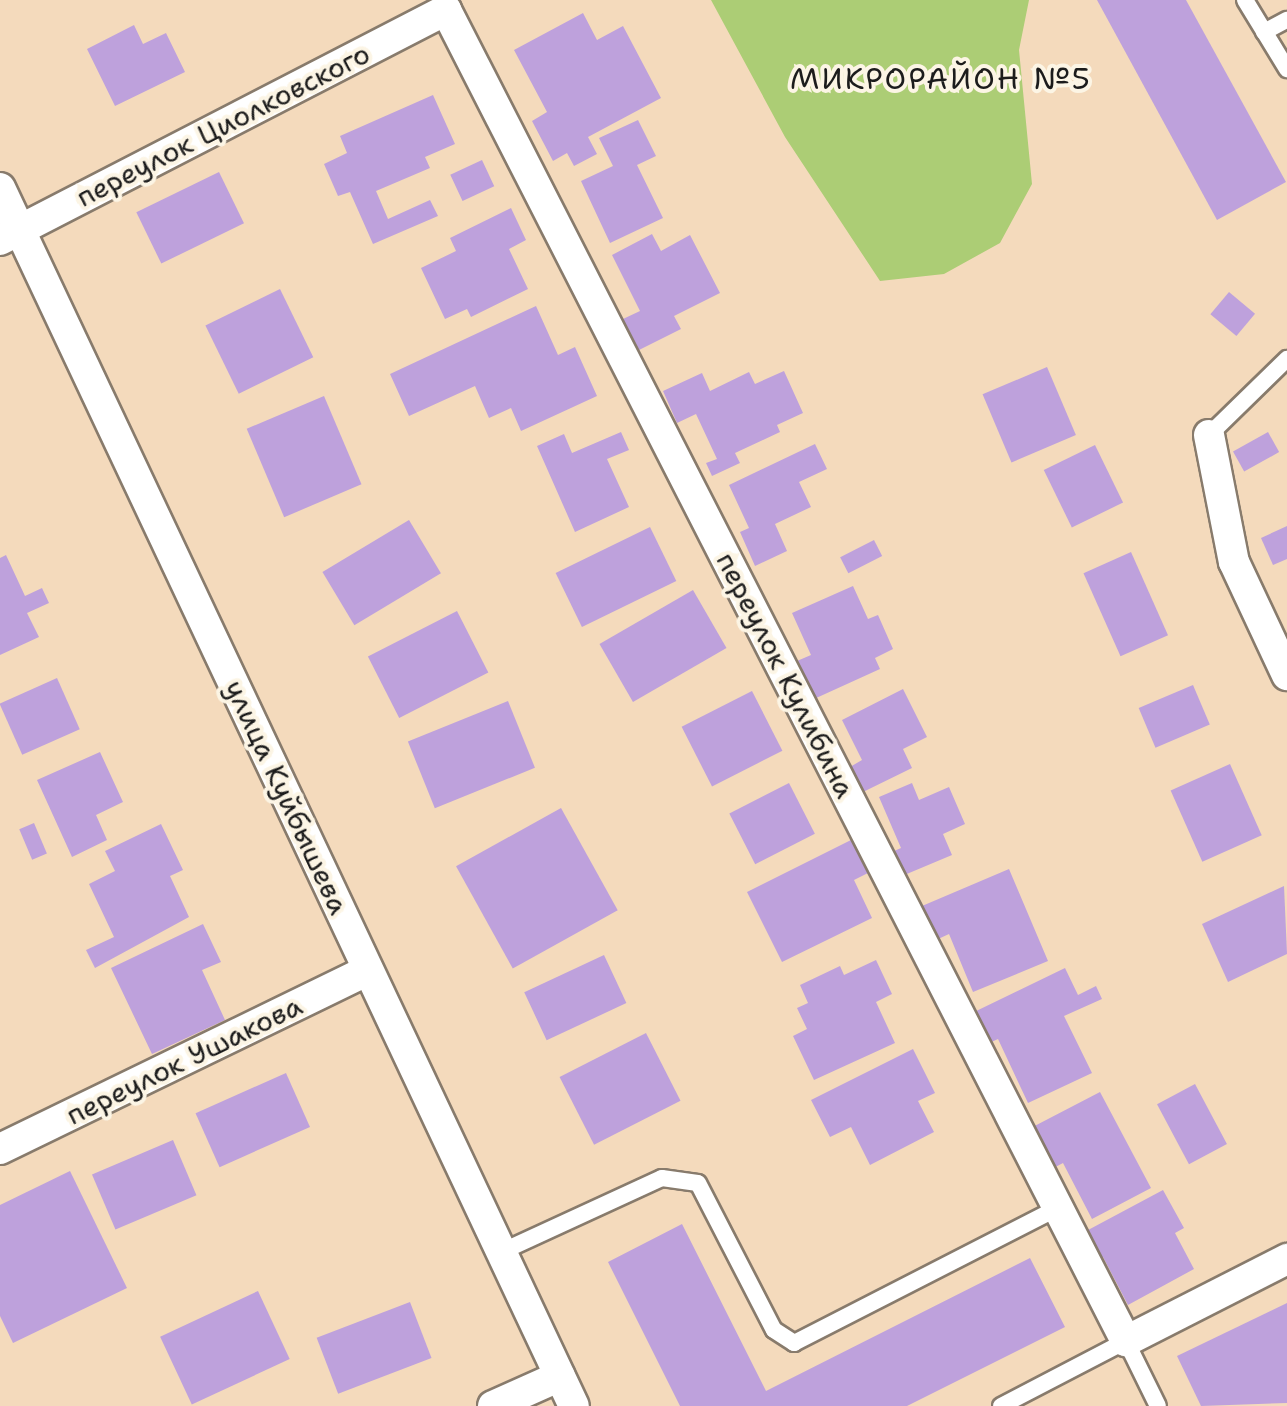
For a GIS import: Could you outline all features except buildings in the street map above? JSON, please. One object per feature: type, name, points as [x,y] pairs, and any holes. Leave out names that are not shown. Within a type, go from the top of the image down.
[{"type":"street","name":"переулок Циолковского","points":[[10,235],[446,10]]},
{"type":"street","name":"переулок Кулибина","points":[[446,10],[1126,1341]]},
{"type":"street","name":"улица Куйбышева","points":[[0,188],[10,235],[368,970],[574,1406]]},
{"type":"street","points":[[1209,435],[1234,562],[1287,675]]},
{"type":"street","name":"переулок Ушакова","points":[[0,1149],[368,970]]},
{"type":"street","points":[[1126,1341],[1287,1259]]},
{"type":"street","points":[[493,1406],[560,1376]]},
{"type":"lane","points":[[1245,0],[1287,69]]},
{"type":"lane","points":[[1264,32],[1287,20]]},
{"type":"lane","points":[[1209,435],[1287,359]]},
{"type":"lane","points":[[501,1252],[662,1178],[698,1183],[774,1330],[794,1343],[1058,1208]]},
{"type":"lane","points":[[1001,1406],[1126,1341],[1158,1406]]},
{"type":"green space","points":[[711,0],[1029,0],[1019,50],[1032,184],[1000,243],[944,274],[880,281],[785,137]]},
{"type":"district","name":"МИКРОРАЙОН №5","points":[[941,79]]}]
